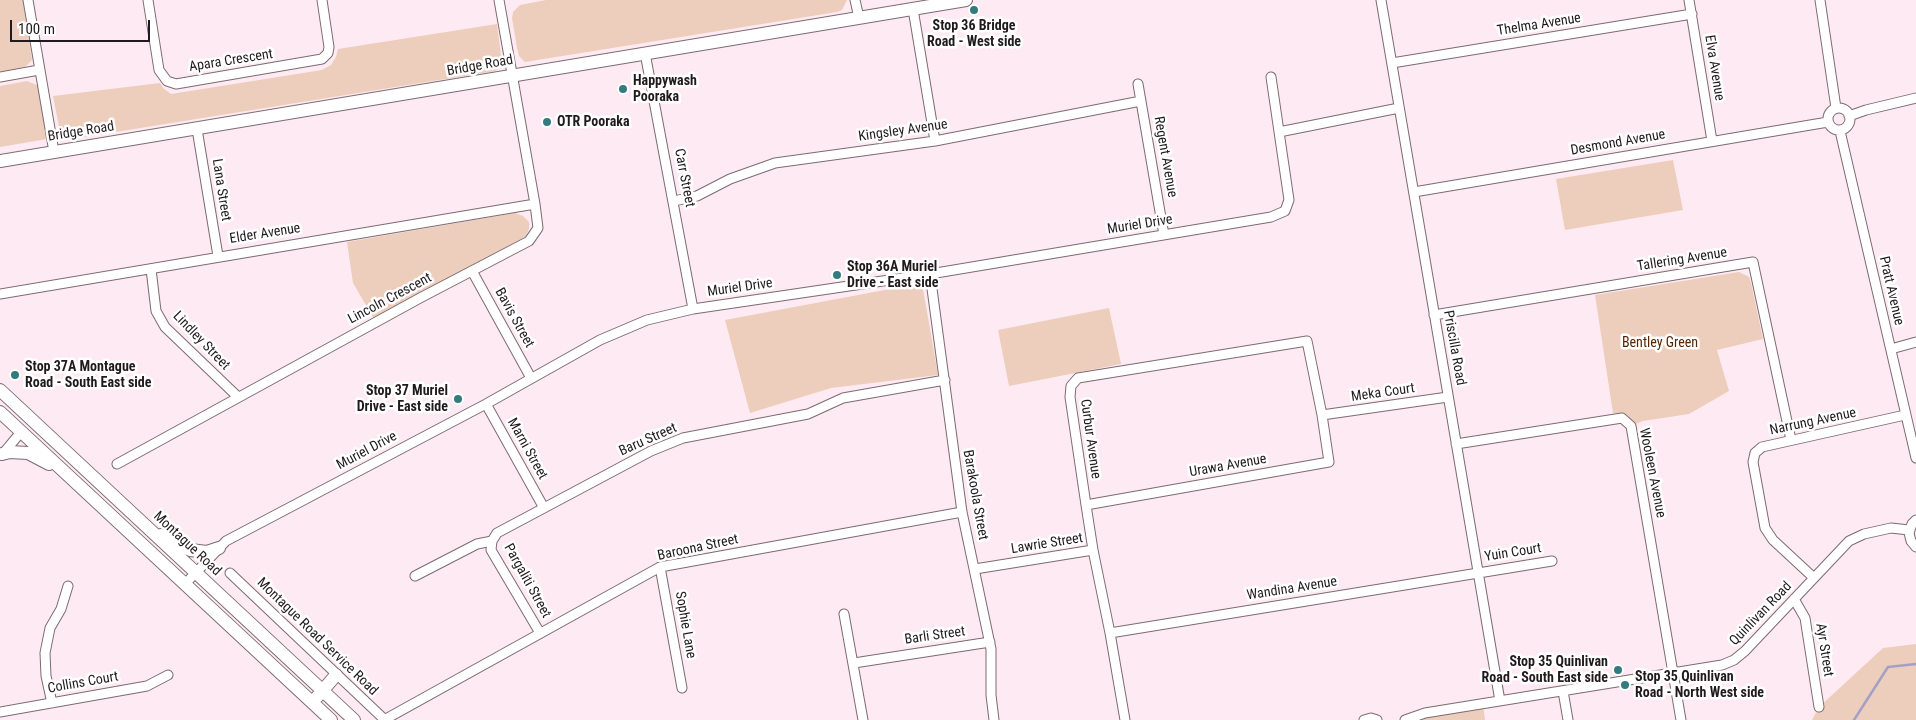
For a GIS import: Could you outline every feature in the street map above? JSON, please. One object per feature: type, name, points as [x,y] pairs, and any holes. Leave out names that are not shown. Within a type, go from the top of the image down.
[{"type":"main road","name":"Bridge Road","points":[[0,161],[966,0]]},
{"type":"main road","name":"Montague Road","points":[[0,390],[354,720]]},
{"type":"main road","points":[[0,412],[331,720]]},
{"type":"main road","points":[[20,432],[31,419]]},
{"type":"main road","points":[[1,456],[10,452],[28,453],[63,471]]},
{"type":"main road","points":[[148,528],[190,550],[208,552],[219,548]]},
{"type":"main road","points":[[312,703],[336,675]]},
{"type":"street","points":[[28,0],[54,152]]},
{"type":"street","name":"Apara Crescent","points":[[148,0],[159,70],[167,81],[176,84],[322,59],[328,53],[330,47],[322,0]]},
{"type":"street","name":"Lincoln Crescent","points":[[117,464],[529,241],[538,228],[499,0]]},
{"type":"street","points":[[855,0],[859,18]]},
{"type":"street","name":"Priscilla Road","points":[[1381,0],[1500,701]]},
{"type":"street","name":"Elva Avenue","points":[[1689,0],[1712,141]]},
{"type":"street","points":[[1820,0],[1836,108]]},
{"type":"street","points":[[913,9],[935,141]]},
{"type":"street","name":"Thelma Avenue","points":[[1392,63],[1692,14]]},
{"type":"street","name":"Carr Street","points":[[645,53],[693,309]]},
{"type":"street","points":[[0,77],[39,70]]},
{"type":"street","name":"Muriel Drive","points":[[184,584],[226,541],[486,404],[600,340],[647,320],[693,309],[930,274],[1271,217],[1285,211],[1289,200],[1270,77]]},
{"type":"street","name":"Regent Avenue","points":[[1138,84],[1164,235]]},
{"type":"street","points":[[1849,116],[1916,98]]},
{"type":"street","name":"Kingsley Avenue","points":[[674,201],[697,196],[730,179],[776,163],[935,141],[1141,101]]},
{"type":"street","points":[[1279,132],[1399,108]]},
{"type":"street","points":[[1836,108],[1843,109],[1849,116],[1848,126],[1840,131],[1832,128],[1828,122],[1829,114],[1836,108]]},
{"type":"street","name":"Desmond Avenue","points":[[1414,192],[1828,122]]},
{"type":"street","name":"Lana Street","points":[[197,129],[218,256]]},
{"type":"street","name":"Pratt Avenue","points":[[1840,131],[1916,458]]},
{"type":"street","name":"Elder Avenue","points":[[0,294],[535,204]]},
{"type":"street","name":"Tallering Avenue","points":[[1434,315],[1754,262],[1792,440]]},
{"type":"street","name":"Lindley Street","points":[[151,269],[156,311],[165,327],[238,397]]},
{"type":"street","name":"Bavis Street","points":[[472,271],[532,378]]},
{"type":"street","name":"Barakoola Street","points":[[930,274],[962,512],[990,642],[991,695],[994,720]]},
{"type":"street","name":"Curbur Avenue","points":[[1125,720],[1093,550],[1070,397],[1072,386],[1078,378],[1307,341],[1322,416]]},
{"type":"street","points":[[1891,349],[1916,342]]},
{"type":"street","name":"Baru Street","points":[[415,576],[477,544],[492,541],[497,533],[651,451],[683,438],[808,414],[843,398],[944,380]]},
{"type":"street","name":"Meka Court","points":[[1322,416],[1448,397]]},
{"type":"street","name":"Marni Street","points":[[486,404],[544,508]]},
{"type":"street","name":"Narrung Avenue","points":[[1814,578],[1773,540],[1765,528],[1753,462],[1755,452],[1762,447],[1905,415]]},
{"type":"street","name":"Urawa Avenue","points":[[1086,505],[1329,462],[1322,416]]},
{"type":"street","name":"Wooleen Avenue","points":[[1456,444],[1622,418],[1631,426],[1673,673]]},
{"type":"street","points":[[1,456],[20,432]]},
{"type":"street","name":"Baroona Street","points":[[385,720],[660,567],[962,512]]},
{"type":"street","points":[[1916,520],[1909,530],[1910,541],[1916,547]]},
{"type":"street","name":"Quinlivan Road","points":[[1405,720],[1425,713],[1722,665],[1734,660],[1745,651],[1849,541],[1864,534],[1890,528],[1909,530]]},
{"type":"street","name":"Pargaliti Street","points":[[492,541],[491,550],[540,633]]},
{"type":"street","name":"Lawrie Street","points":[[975,570],[1093,550]]},
{"type":"street","name":"Yuin Court","points":[[1478,573],[1552,561]]},
{"type":"street","name":"Sophie Lane","points":[[660,567],[682,688]]},
{"type":"street","name":"Montague Road Service Road","points":[[230,573],[385,720]]},
{"type":"street","name":"Wandina Avenue","points":[[1110,633],[1478,573]]},
{"type":"street","points":[[52,703],[46,676],[45,653],[50,628],[61,609],[68,586]]},
{"type":"street","name":"Ayr Street","points":[[1794,599],[1805,618],[1819,707]]},
{"type":"street","points":[[844,614],[863,720]]},
{"type":"street","name":"Barli Street","points":[[854,663],[990,642]]},
{"type":"street","points":[[1673,673],[1681,720]]},
{"type":"street","name":"Collins Court","points":[[0,712],[147,686],[168,675]]},
{"type":"street","points":[[1564,690],[1568,720]]},
{"type":"street","points":[[1364,720],[1371,718],[1377,720]]},
{"type":"green space","points":[[0,0],[23,0],[32,60],[25,67],[0,72]]},
{"type":"green space","points":[[546,0],[847,0],[842,10],[837,12],[525,62],[519,56],[517,48],[512,18],[513,12],[520,5]]},
{"type":"green space","points":[[497,24],[502,63],[500,68],[495,71],[66,140],[61,137],[53,96],[160,83],[171,94],[322,70],[331,65],[338,49]]},
{"type":"green space","points":[[27,81],[39,86],[47,139],[0,147],[0,86]]},
{"type":"green space","points":[[1673,160],[1683,210],[1565,230],[1556,179]]},
{"type":"green space","points":[[515,213],[523,216],[529,222],[529,229],[525,237],[374,319],[353,283],[347,242]]},
{"type":"green space","name":"Bentley Green","points":[[1739,272],[1749,277],[1763,339],[1717,350],[1729,391],[1689,414],[1643,421],[1633,425],[1622,415],[1613,413],[1595,295]]},
{"type":"green space","points":[[922,283],[938,375],[831,388],[750,413],[725,320]]},
{"type":"green space","points":[[1109,308],[1121,364],[1009,386],[998,330]]},
{"type":"green space","points":[[1916,644],[1916,720],[1812,720],[1819,707],[1883,648]]},
{"type":"green space","points":[[1483,704],[1485,720],[1406,720]]},
{"type":"waterway","points":[[1854,720],[1888,667],[1916,664]]},
{"type":"place","name":"Stop 36 Bridge Road - West side","points":[[974,10]]},
{"type":"place","name":"Happywash Pooraka","points":[[623,89]]},
{"type":"place","name":"OTR Pooraka","points":[[547,122]]},
{"type":"place","name":"Stop 36A Muriel Drive - East side","points":[[837,275]]},
{"type":"place","name":"Stop 37A Montague Road - South East side","points":[[15,375]]},
{"type":"place","name":"Stop 37 Muriel Drive - East side","points":[[458,399]]},
{"type":"place","name":"Stop 35 Quinlivan Road - South East side","points":[[1618,670]]},
{"type":"place","name":"Stop 35 Quinlivan Road - North West side","points":[[1625,685]]}]
